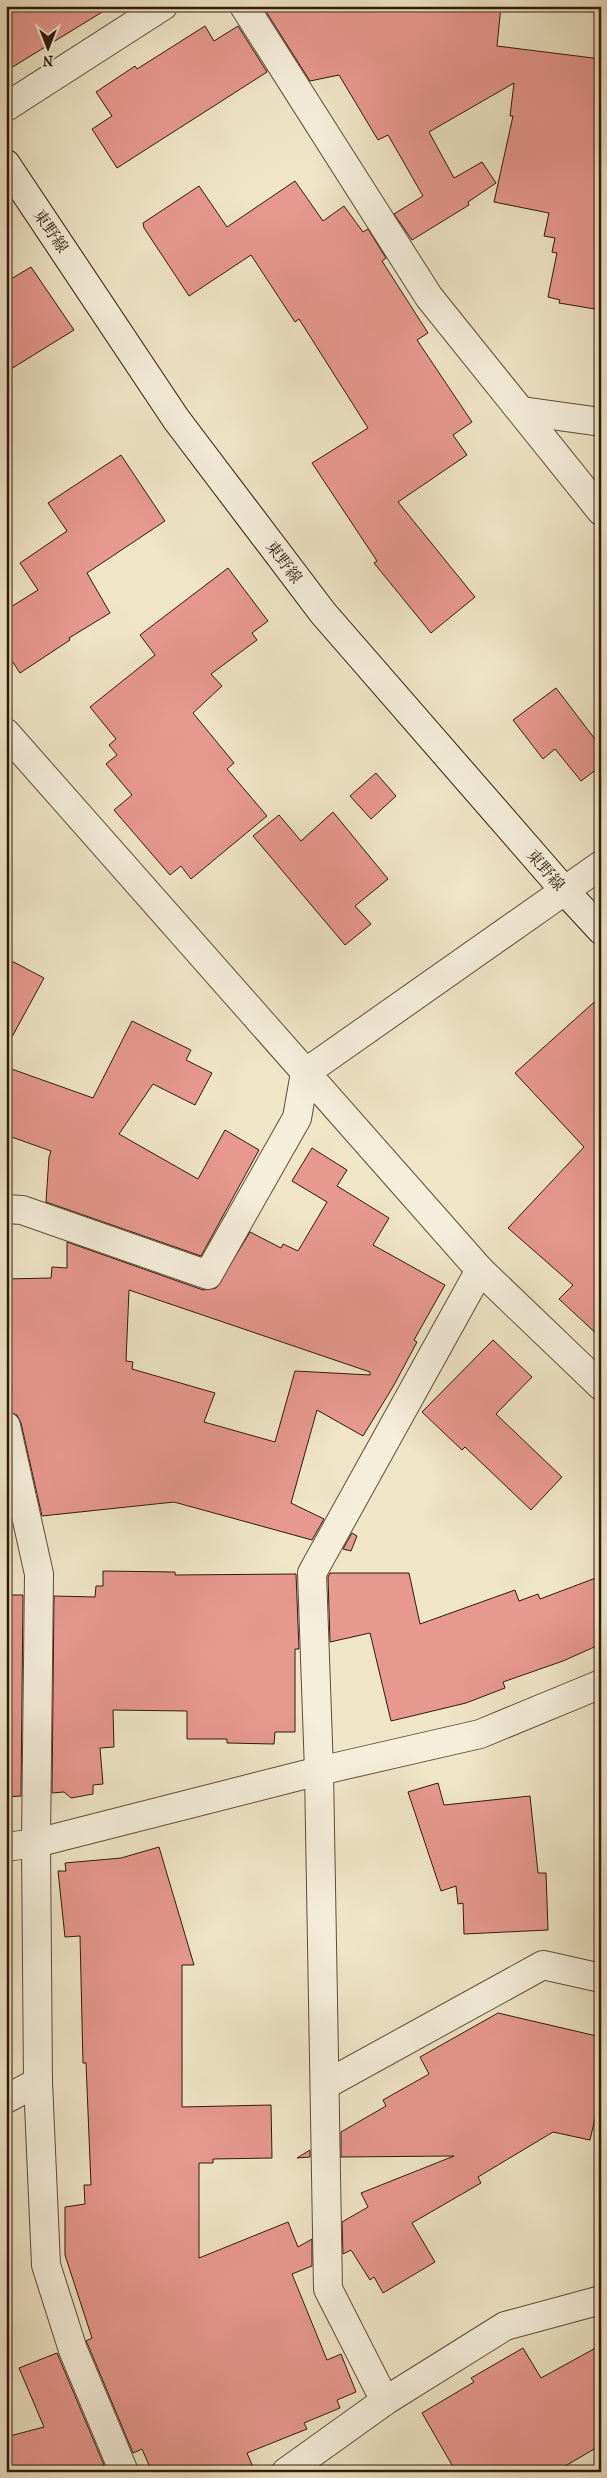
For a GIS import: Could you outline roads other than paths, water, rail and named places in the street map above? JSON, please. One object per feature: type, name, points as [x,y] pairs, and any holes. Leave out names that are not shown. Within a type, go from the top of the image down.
[{"type":"street","points":[[6,107],[164,6]]},
{"type":"street","points":[[244,6],[429,297],[601,511]]},
{"type":"street","name":"東野線","points":[[6,164],[176,420],[323,613],[601,930]]},
{"type":"street","points":[[522,411],[601,422]]},
{"type":"street","points":[[7,736],[480,1270],[601,1386]]},
{"type":"street","points":[[6,1209],[22,1210],[208,1275],[298,1118],[305,1073],[601,865]]},
{"type":"street","points":[[385,2401],[328,2289],[319,1771],[312,1573],[480,1270]]},
{"type":"street","points":[[6,1426],[39,1574],[36,1843],[38,2082],[46,2265],[72,2350],[124,2472]]},
{"type":"street","points":[[6,1847],[36,1843],[319,1771],[480,1734],[601,1684]]},
{"type":"street","points":[[325,2085],[543,1965],[601,1978]]},
{"type":"street","points":[[6,2099],[38,2082]]},
{"type":"street","points":[[286,2472],[385,2401],[505,2326],[601,2300]]}]
